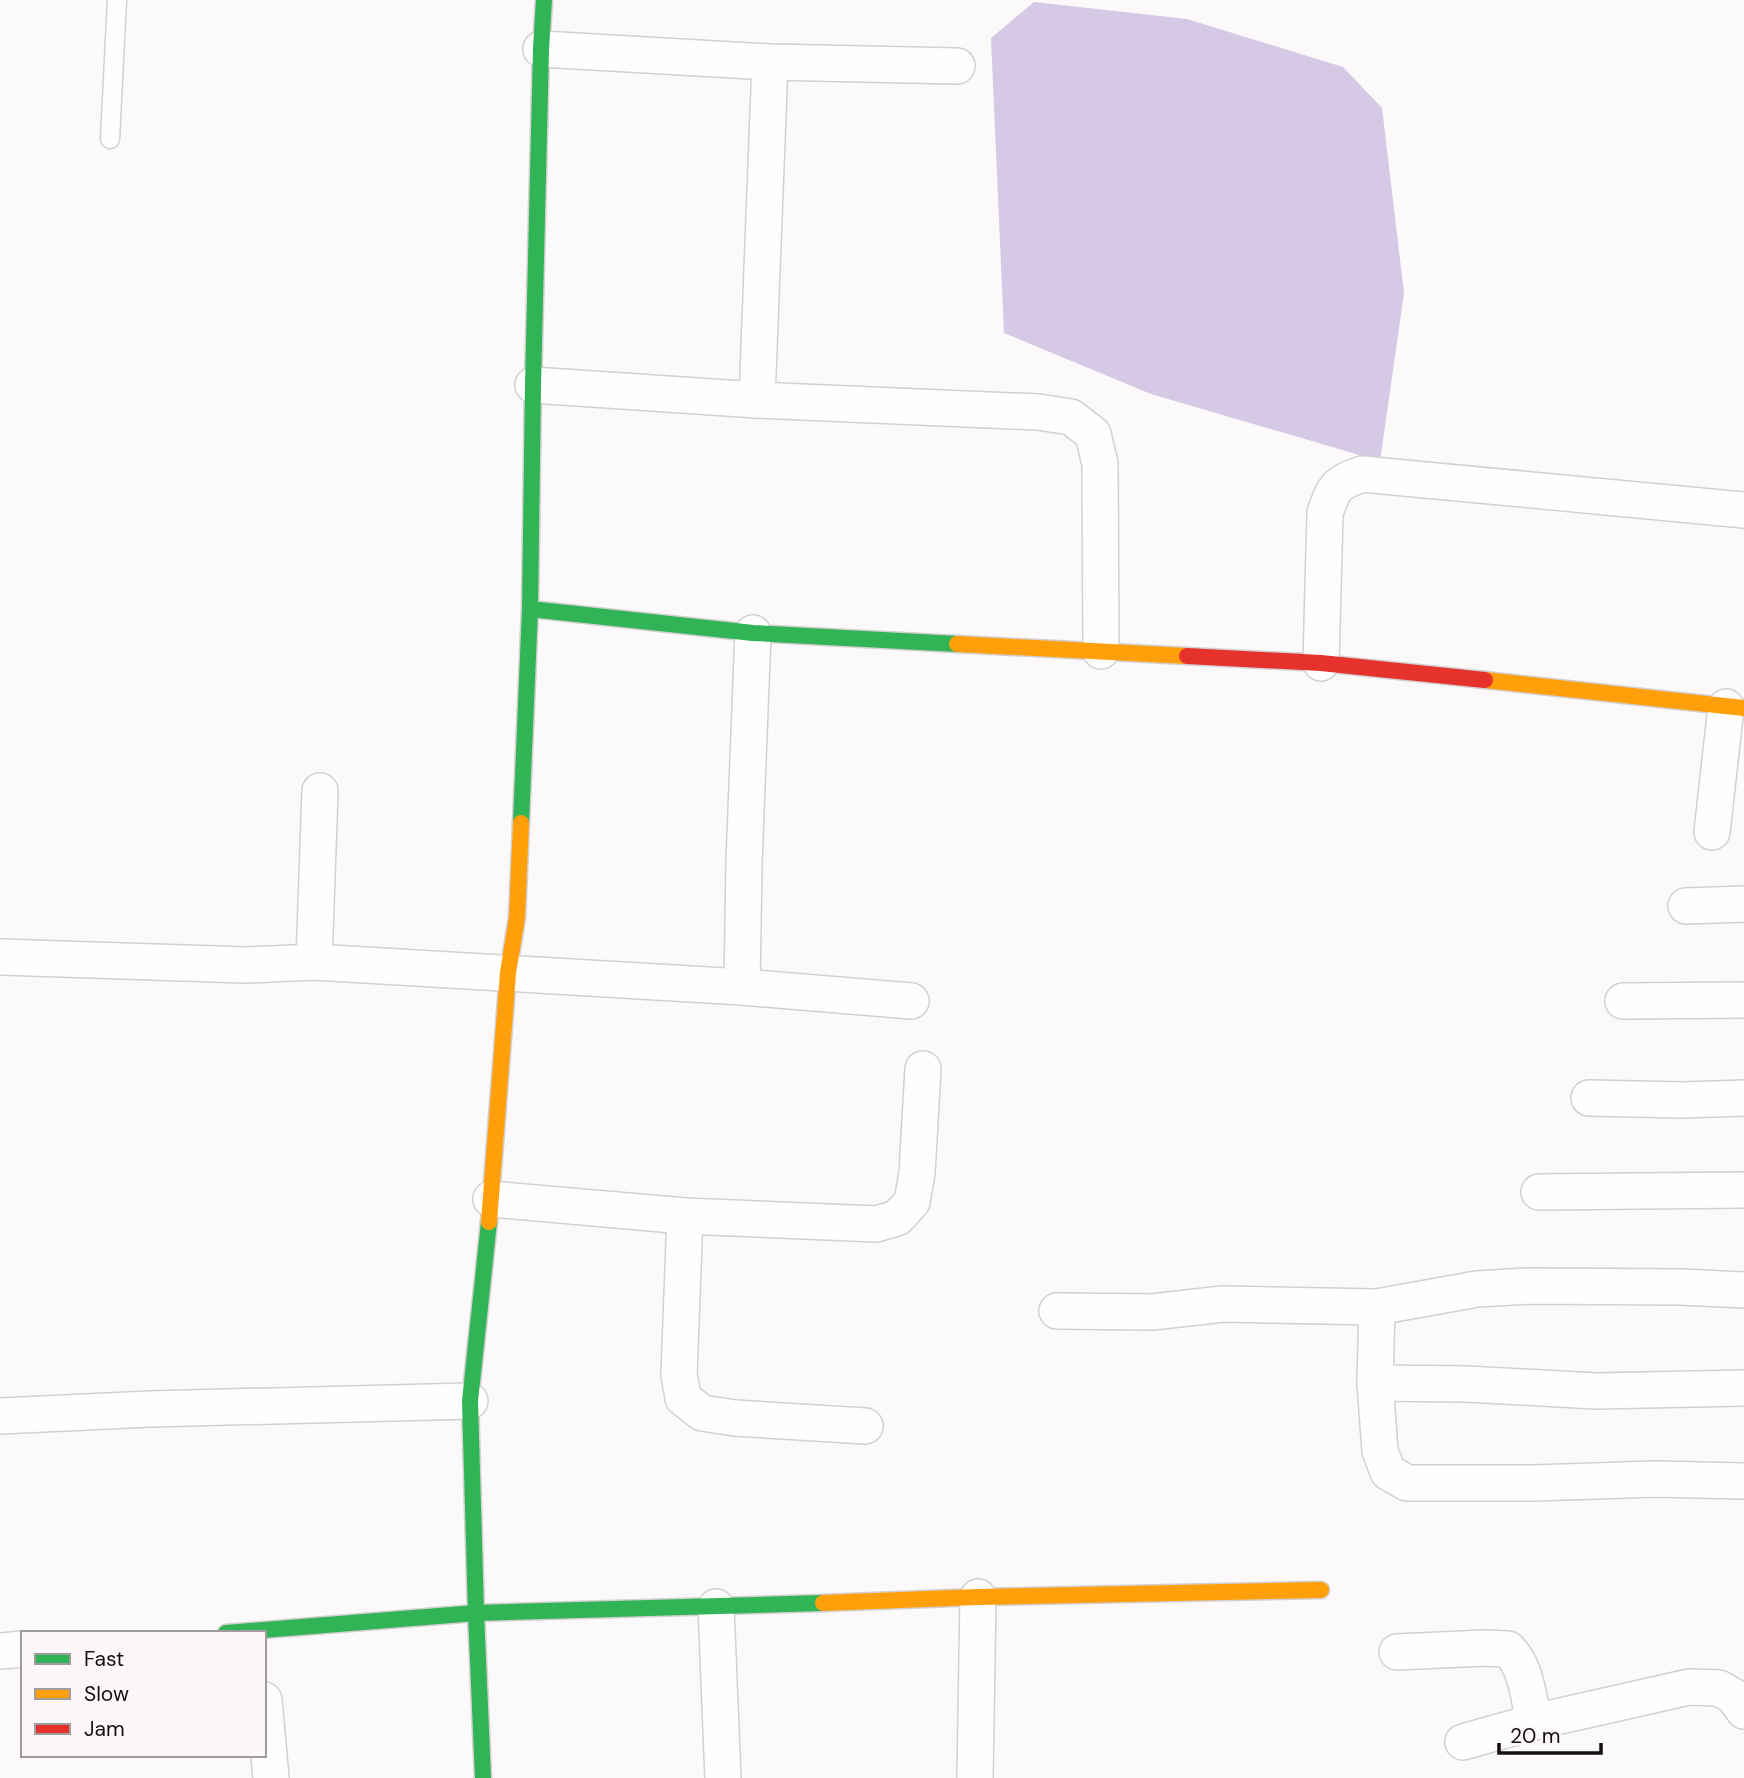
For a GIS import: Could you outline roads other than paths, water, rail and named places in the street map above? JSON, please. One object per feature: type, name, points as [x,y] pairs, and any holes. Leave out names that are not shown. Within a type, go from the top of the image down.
[{"type":"street","points":[[483,1778],[470,1401],[491,1199],[508,973],[517,917],[530,609],[533,385],[544,0]]},
{"type":"street","points":[[541,49],[770,62],[957,66]]},
{"type":"street","points":[[757,400],[770,62]]},
{"type":"street","points":[[533,385],[757,400],[1038,412],[1071,417],[1093,434],[1100,464],[1101,650]]},
{"type":"street","points":[[1321,663],[1325,513],[1332,492],[1343,481],[1362,474],[1744,510]]},
{"type":"street","points":[[530,609],[753,633],[1321,663],[1735,708],[1712,832]]},
{"type":"street","points":[[742,986],[753,633]]},
{"type":"street","points":[[314,962],[320,791]]},
{"type":"street","points":[[1686,906],[1744,904]]},
{"type":"street","points":[[0,957],[246,965],[314,962],[742,986],[911,1001]]},
{"type":"street","points":[[1623,1001],[1744,1000]]},
{"type":"street","points":[[491,1199],[685,1216],[876,1224],[897,1218],[912,1202],[917,1173],[923,1069]]},
{"type":"street","points":[[1589,1098],[1744,1098]]},
{"type":"street","points":[[1539,1192],[1744,1190]]},
{"type":"street","points":[[685,1216],[679,1374],[683,1398],[702,1413],[735,1418],[865,1426]]},
{"type":"street","points":[[1057,1311],[1152,1312],[1223,1304],[1377,1307],[1477,1289],[1528,1286],[1744,1290]]},
{"type":"street","points":[[1377,1307],[1375,1383],[1380,1451],[1388,1472],[1407,1483],[1655,1479],[1744,1481]]},
{"type":"street","points":[[1375,1383],[1467,1384],[1596,1391],[1744,1388]]},
{"type":"street","points":[[0,1416],[150,1409],[470,1401]]},
{"type":"street","points":[[258,1631],[476,1613],[978,1597],[1321,1590]]},
{"type":"street","points":[[975,1778],[978,1597]]},
{"type":"street","points":[[716,1607],[723,1778]]},
{"type":"street","points":[[1397,1651],[1484,1647],[1508,1649],[1517,1658],[1523,1672],[1534,1722]]},
{"type":"street","points":[[0,1651],[21,1649]]},
{"type":"street","points":[[1463,1742],[1534,1722],[1689,1687],[1719,1688],[1732,1696],[1744,1711]]},
{"type":"street","points":[[266,1722],[271,1778]]},
{"type":"lane","points":[[110,139],[117,0]]}]
